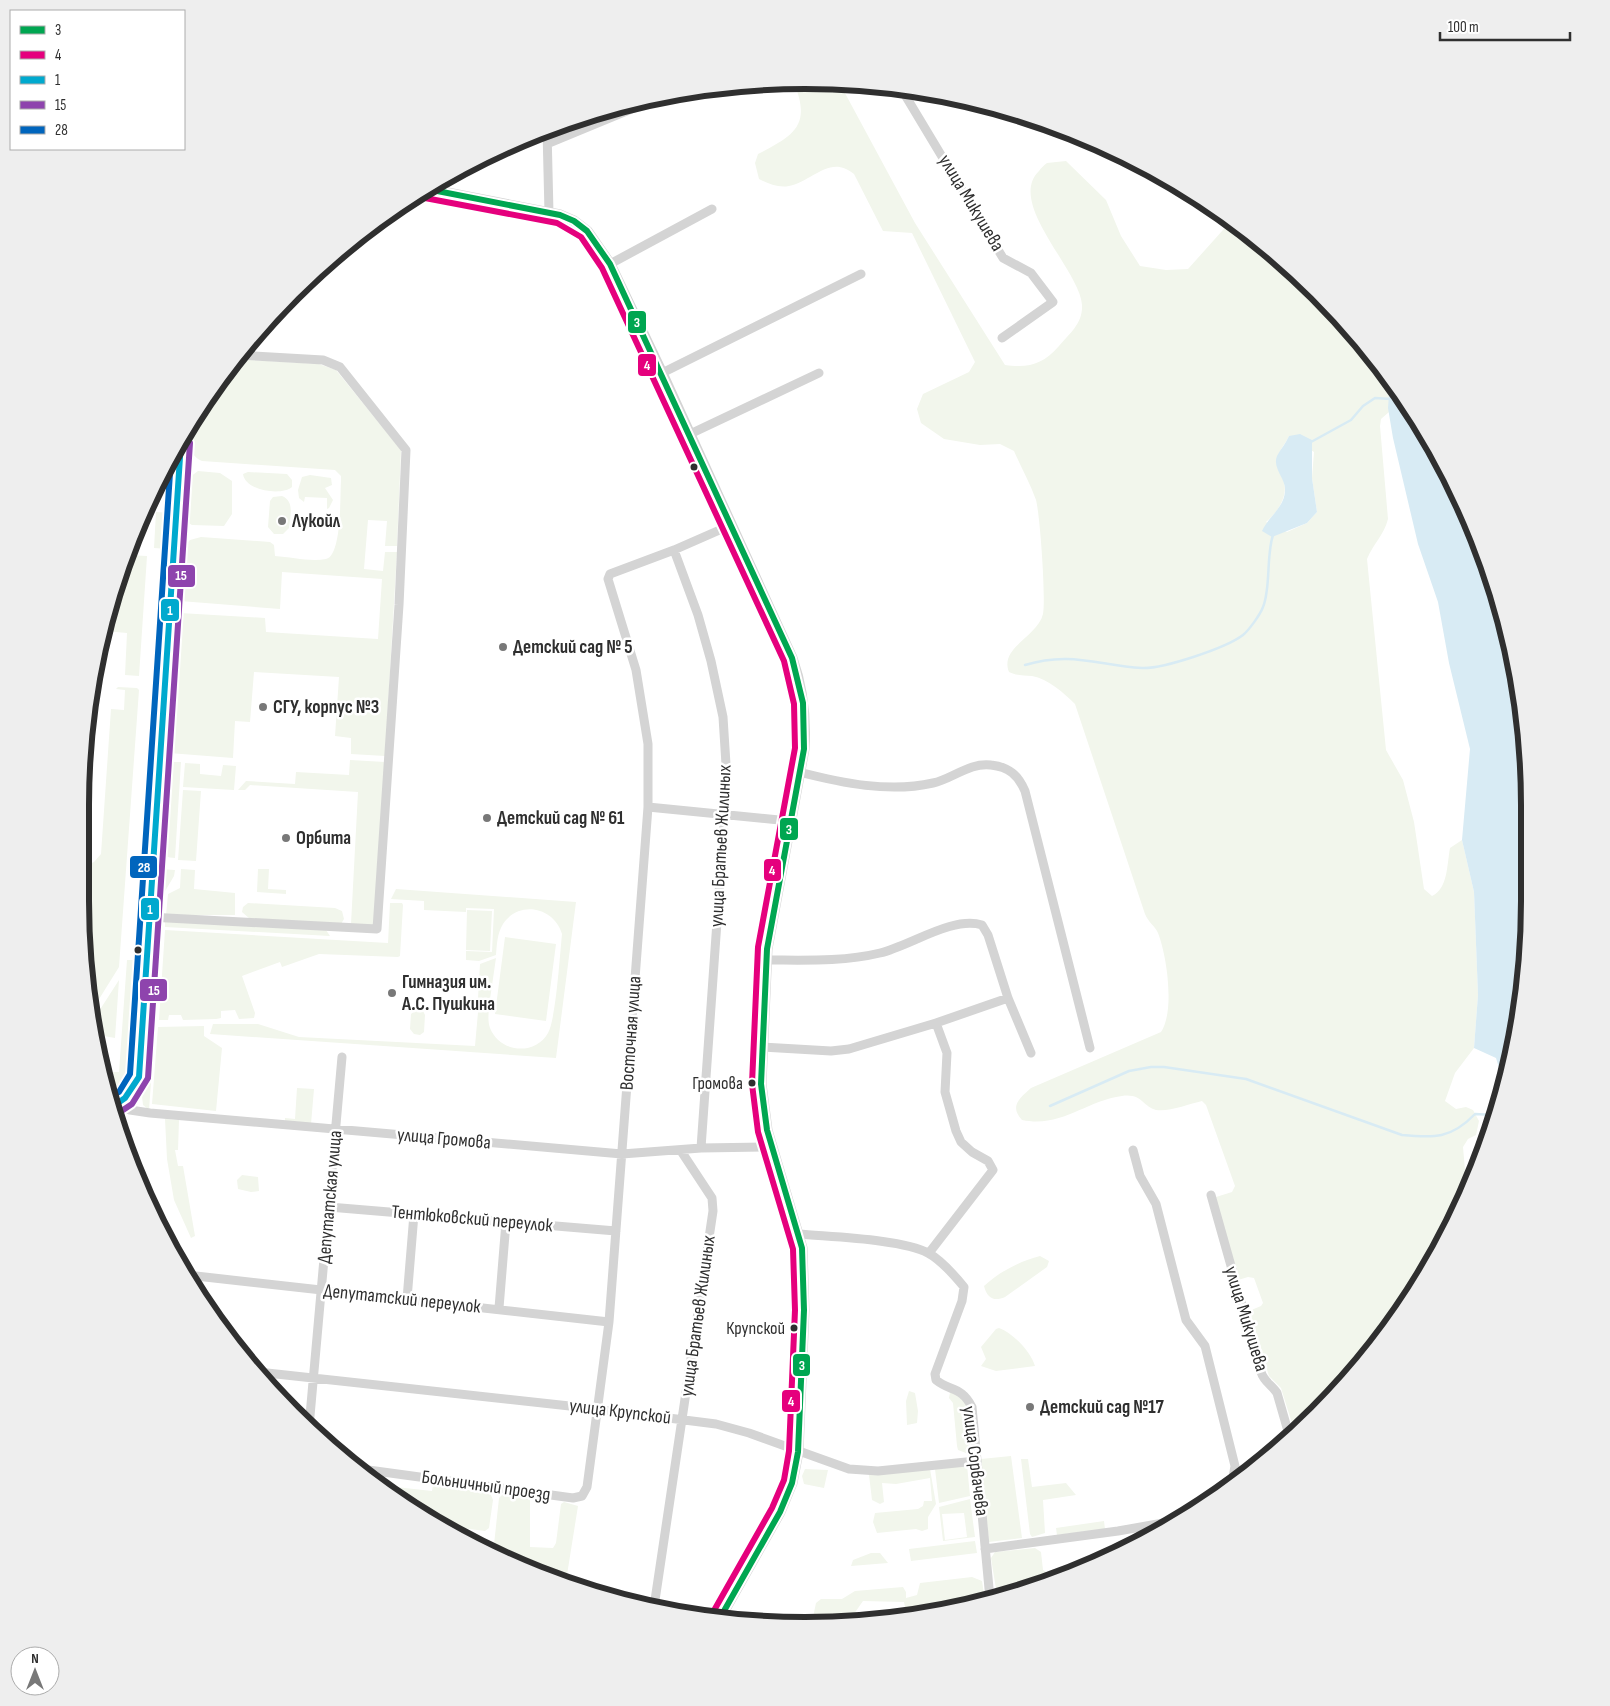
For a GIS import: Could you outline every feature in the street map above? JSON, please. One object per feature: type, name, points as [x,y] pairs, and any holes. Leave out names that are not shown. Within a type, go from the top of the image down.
[{"type":"street","name":"улица Микушева","points":[[906,96],[1003,258],[1031,273],[1053,302],[1002,338]]},
{"type":"street","points":[[548,143],[623,112]]},
{"type":"street","points":[[548,137],[549,212]]},
{"type":"street","points":[[438,190],[549,212],[567,218],[587,231],[610,264],[662,373],[792,658],[801,685],[805,720],[804,749],[789,821],[766,960],[762,1047],[762,1101],[772,1147],[799,1234],[804,1266],[798,1452],[792,1482],[783,1505],[723,1612]]},
{"type":"street","points":[[610,264],[712,210]]},
{"type":"street","points":[[662,373],[861,274]]},
{"type":"street","points":[[149,917],[377,929],[399,605],[406,450],[340,367],[322,360],[248,356]]},
{"type":"street","points":[[690,434],[819,373]]},
{"type":"street","points":[[118,1103],[131,1091],[139,1077],[180,456]]},
{"type":"street","points":[[674,550],[731,525]]},
{"type":"street","name":"Восточная улица","points":[[582,1496],[587,1487],[608,1322],[648,807],[648,744],[636,670],[608,584],[610,574],[674,550]]},
{"type":"street","name":"улица Братьев Жилиных","points":[[674,550],[701,624],[711,661],[723,717],[727,780],[701,1148]]},
{"type":"street","points":[[799,772],[855,785],[917,786],[934,783],[976,765],[990,764],[1011,771],[1019,777],[1025,791],[1090,1048]]},
{"type":"street","points":[[648,807],[789,821]]},
{"type":"street","points":[[766,960],[823,960],[881,953],[956,924],[972,922],[982,925],[988,935],[1008,998],[1031,1053]]},
{"type":"street","points":[[762,1047],[831,1051],[849,1049],[936,1023],[1008,998]]},
{"type":"street","points":[[929,1253],[992,1170],[988,1161],[972,1152],[962,1142],[956,1131],[945,1092],[946,1053],[936,1023]]},
{"type":"street","name":"Депутатская улица","points":[[310,1417],[342,1057]]},
{"type":"street","name":"улица Громова","points":[[119,1106],[140,1112],[622,1154],[701,1148],[772,1147]]},
{"type":"street","points":[[1133,1150],[1140,1176],[1156,1204],[1186,1320],[1205,1346],[1235,1466],[1233,1475]]},
{"type":"street","name":"улица Братьев Жилиных","points":[[655,1601],[684,1420],[713,1211],[712,1198],[681,1151]]},
{"type":"street","name":"улица Микушева","points":[[1210,1195],[1261,1372],[1277,1393],[1288,1430]]},
{"type":"street","name":"Тентюковский переулок","points":[[329,1207],[616,1231]]},
{"type":"street","points":[[407,1299],[414,1214]]},
{"type":"street","points":[[499,1308],[506,1222]]},
{"type":"street","name":"улица Сорвачева","points":[[799,1234],[896,1244],[929,1253],[964,1288],[962,1302],[935,1374],[936,1380],[939,1383],[958,1390],[967,1397],[972,1407],[989,1593]]},
{"type":"street","name":"Депутатский переулок","points":[[196,1276],[499,1308],[608,1322]]},
{"type":"street","name":"улица Крупской","points":[[266,1373],[597,1408],[716,1424],[749,1432],[798,1452],[849,1469],[878,1471],[976,1461]]},
{"type":"street","name":"Больничный проезд","points":[[371,1470],[573,1498],[582,1496]]},
{"type":"street","points":[[985,1548],[1157,1524]]},
{"type":"shaded area","points":[[796,89],[843,90],[915,223],[1005,365],[1021,366],[1035,364],[1047,357],[1071,332],[1078,322],[1082,311],[1078,291],[1070,274],[1047,237],[1032,201],[1031,185],[1039,171],[1047,163],[1066,161],[1106,200],[1121,236],[1140,266],[1166,270],[1188,269],[1226,226],[1277,266],[1311,299],[1344,333],[1390,392],[1389,412],[1381,419],[1380,426],[1388,519],[1384,530],[1367,559],[1386,750],[1403,780],[1414,822],[1424,889],[1432,896],[1437,893],[1444,882],[1450,848],[1462,840],[1474,892],[1478,995],[1474,1048],[1455,1073],[1445,1101],[1456,1109],[1466,1107],[1473,1110],[1479,1121],[1476,1135],[1468,1139],[1463,1147],[1466,1178],[1447,1218],[1401,1299],[1344,1373],[1292,1425],[1281,1388],[1269,1376],[1249,1311],[1261,1306],[1263,1303],[1254,1278],[1248,1277],[1235,1281],[1232,1279],[1216,1197],[1232,1192],[1235,1186],[1206,1105],[1202,1101],[1173,1109],[1156,1110],[1134,1096],[1122,1096],[1096,1103],[1061,1117],[1036,1121],[1022,1120],[1016,1110],[1018,1102],[1031,1088],[1161,1032],[1168,1011],[1169,998],[1164,955],[1158,933],[1145,914],[1075,704],[1061,691],[1044,680],[1009,672],[1007,664],[1009,656],[1040,622],[1044,605],[1039,522],[1036,500],[1028,481],[1014,451],[1000,444],[980,445],[944,439],[921,423],[917,409],[923,394],[969,372],[975,362],[912,233],[883,231],[854,174],[845,169],[829,168],[789,186],[774,185],[759,179],[755,163],[758,154],[790,135],[796,128],[800,120],[801,110]],"holes":[[[1289,436],[1314,452],[1312,478],[1317,512],[1307,523],[1287,532],[1266,522],[1278,509],[1283,499],[1285,488],[1278,469],[1277,460],[1278,454]]]},
{"type":"shaded area","points":[[245,360],[319,364],[336,370],[401,450],[397,546],[385,546],[387,521],[368,520],[364,569],[383,571],[385,552],[397,552],[385,756],[351,754],[351,738],[335,736],[339,677],[254,672],[250,722],[235,721],[233,758],[169,753],[180,613],[265,618],[266,632],[378,639],[382,579],[282,572],[280,609],[180,601],[184,546],[190,540],[201,537],[270,542],[274,545],[275,556],[314,560],[326,559],[335,548],[340,511],[341,476],[335,470],[202,461],[197,459],[189,440],[209,407]]},
{"type":"shaded area","points":[[1389,391],[1425,447],[1467,531],[1497,620],[1515,712],[1520,758],[1521,805],[1520,948],[1515,994],[1500,1072],[1496,1058],[1474,1048],[1478,995],[1474,892],[1462,840],[1470,749],[1449,663],[1438,602],[1418,544],[1393,438],[1388,408]]},
{"type":"shaded area","points":[[1300,434],[1312,440],[1312,478],[1317,512],[1307,523],[1272,537],[1262,531],[1279,507],[1284,496],[1285,486],[1276,465],[1277,456],[1289,436]]},
{"type":"shaded area","points":[[198,471],[220,473],[232,481],[232,514],[224,526],[192,525],[187,522],[190,477]]},
{"type":"shaded area","points":[[248,472],[287,474],[292,480],[292,487],[280,491],[257,488],[245,480],[243,474]]},
{"type":"shaded area","points":[[310,475],[331,478],[332,485],[325,488],[333,500],[329,508],[327,509],[327,498],[305,497],[304,502],[299,498],[298,490],[302,477]]},
{"type":"shaded area","points":[[282,496],[286,498],[290,505],[289,528],[283,534],[274,534],[268,527],[270,501],[273,497]]},
{"type":"shaded area","points":[[156,512],[172,513],[169,549],[154,548]]},
{"type":"shaded area","points":[[134,555],[147,556],[139,676],[125,675],[127,633],[110,631],[113,620]]},
{"type":"shaded area","points":[[118,687],[137,688],[139,690],[119,967],[97,1003],[90,948],[89,864],[94,862],[101,854],[111,709],[124,710],[125,690],[116,689]]},
{"type":"shaded area","points":[[350,760],[385,762],[374,926],[351,924],[358,792],[250,785],[245,790],[238,790],[246,781],[295,784],[296,772],[349,775]]},
{"type":"shaded area","points":[[173,762],[181,762],[175,858],[166,856],[160,847],[166,767]]},
{"type":"shaded area","points":[[185,763],[200,764],[200,774],[221,776],[223,765],[236,766],[234,790],[183,787]]},
{"type":"shaded area","points":[[183,790],[201,791],[196,861],[178,860]]},
{"type":"shaded area","points":[[159,869],[175,870],[174,876],[164,893],[157,893]]},
{"type":"shaded area","points":[[181,869],[195,870],[194,889],[235,893],[235,915],[166,915],[168,894],[180,888]]},
{"type":"shaded area","points":[[258,869],[269,869],[268,889],[286,890],[286,894],[257,892]]},
{"type":"shaded area","points":[[396,889],[576,902],[556,1058],[210,1034],[213,1024],[258,1024],[299,1037],[475,1046],[479,1001],[490,1001],[489,1025],[501,1043],[509,1047],[527,1048],[542,1040],[551,1026],[562,934],[552,918],[536,910],[527,909],[518,912],[510,916],[503,924],[498,939],[496,955],[479,961],[466,960],[466,951],[492,952],[494,909],[466,908],[466,912],[424,910],[424,901],[391,899]]},
{"type":"shaded area","points":[[248,903],[335,908],[342,911],[344,919],[341,924],[250,919],[242,912],[243,907]]},
{"type":"shaded area","points":[[390,903],[402,903],[403,905],[400,956],[319,954],[282,967],[280,962],[242,976],[255,1013],[254,1018],[239,1019],[235,1010],[221,1011],[221,1018],[216,1019],[183,1020],[181,1015],[169,1015],[168,1020],[159,1020],[165,930],[388,943]]},
{"type":"shaded area","points":[[467,910],[492,911],[490,951],[466,950]]},
{"type":"shaded area","points":[[165,921],[326,930],[330,936],[165,927]]},
{"type":"shaded area","points":[[154,930],[161,931],[156,1022],[148,1017]]},
{"type":"shaded area","points":[[505,937],[556,944],[546,1021],[495,1014]]},
{"type":"shaded area","points":[[496,958],[490,999],[478,998],[480,964]]},
{"type":"shaded area","points":[[127,960],[134,960],[138,973],[132,1074],[126,1087],[116,1094],[110,1072],[119,1072]]},
{"type":"shaded area","points":[[119,980],[115,1038],[102,1036],[98,1012]]},
{"type":"shaded area","points":[[416,1010],[423,1011],[425,1015],[424,1032],[420,1035],[414,1034],[410,1029],[411,1014]]},
{"type":"shaded area","points":[[204,1026],[204,1036],[222,1048],[216,1111],[152,1104],[158,1027]]},
{"type":"shaded area","points":[[155,1027],[149,1110],[143,1105],[142,1096],[147,1032]]},
{"type":"shaded area","points":[[297,1088],[314,1089],[311,1124],[285,1122],[285,1118],[295,1119]]},
{"type":"shaded area","points":[[165,1119],[179,1120],[178,1150],[175,1150],[178,1166],[183,1166],[195,1236],[191,1238],[174,1200],[167,1159]]},
{"type":"shaded area","points":[[242,1175],[258,1177],[259,1191],[251,1192],[238,1189],[237,1180]]},
{"type":"shaded area","points":[[1040,1256],[1049,1261],[1047,1267],[1005,1297],[994,1299],[989,1296],[984,1286],[996,1276],[1017,1264]]},
{"type":"shaded area","points":[[999,1328],[1010,1334],[1021,1344],[1030,1355],[1035,1366],[996,1371],[981,1366],[986,1359],[981,1347]]},
{"type":"shaded area","points":[[909,1391],[915,1393],[918,1411],[917,1423],[907,1425],[906,1401]]},
{"type":"shaded area","points":[[953,1392],[965,1403],[970,1416],[973,1448],[966,1453],[958,1450],[957,1446],[953,1403],[949,1398],[950,1393]]},
{"type":"shaded area","points":[[1011,1456],[1022,1538],[989,1542],[981,1459]]},
{"type":"shaded area","points":[[1021,1459],[1028,1459],[1032,1487],[1066,1483],[1076,1495],[1043,1500],[1045,1533],[1032,1537],[1030,1534]]},
{"type":"shaded area","points":[[967,1465],[970,1496],[939,1503],[935,1469]]},
{"type":"shaded area","points":[[805,1469],[828,1470],[824,1488],[804,1484],[802,1476]]},
{"type":"shaded area","points":[[930,1469],[936,1504],[928,1517],[928,1529],[922,1531],[916,1529],[877,1533],[873,1522],[875,1513],[918,1509],[923,1506],[924,1501],[932,1501],[930,1478],[896,1484],[882,1483],[884,1502],[880,1504],[872,1500],[869,1475]]},
{"type":"shaded area","points":[[433,1485],[490,1493],[493,1500],[489,1528],[485,1531],[460,1528],[393,1487],[432,1491]]},
{"type":"shaded area","points":[[503,1494],[530,1499],[530,1547],[553,1548],[556,1543],[561,1504],[564,1502],[578,1506],[566,1576],[531,1563],[494,1546],[499,1498]]},
{"type":"shaded area","points":[[970,1499],[975,1537],[943,1541],[939,1507]],"holes":[[[964,1513],[967,1537],[945,1540],[942,1514]]]},
{"type":"shaded area","points":[[1104,1521],[1105,1529],[1057,1535],[1056,1528]]},
{"type":"shaded area","points":[[975,1541],[977,1553],[911,1561],[909,1549]]},
{"type":"shaded area","points":[[1035,1548],[1041,1552],[1043,1570],[1049,1574],[996,1591],[991,1558],[995,1552]]},
{"type":"shaded area","points":[[871,1553],[880,1553],[888,1563],[851,1566],[853,1560]]},
{"type":"shaded area","points":[[972,1577],[982,1581],[984,1594],[905,1610],[904,1602],[863,1601],[853,1616],[813,1617],[816,1603],[821,1599],[842,1599],[855,1591],[903,1587],[906,1592],[906,1598],[917,1595],[920,1583]]},
{"type":"waterway","points":[[1311,442],[1351,420],[1363,406],[1375,398],[1391,399]]},
{"type":"waterway","points":[[1025,665],[1041,661],[1070,659],[1142,668],[1152,667],[1194,657],[1235,640],[1248,630],[1263,607],[1267,591],[1273,535]]},
{"type":"waterway","points":[[1050,1106],[1129,1071],[1164,1067],[1246,1079],[1402,1135],[1442,1135],[1458,1128],[1475,1114],[1488,1115]]},
{"type":"transit line","name":"3","points":[[437,191],[560,215],[574,221],[587,231],[610,264],[792,658],[803,703],[804,749],[767,949],[761,1084],[767,1130],[802,1248],[804,1310],[798,1452],[792,1483],[780,1512],[723,1612]]},
{"type":"transit line","name":"4","points":[[425,198],[557,223],[581,237],[602,268],[784,661],[794,704],[795,748],[758,947],[752,1084],[758,1132],[793,1249],[795,1310],[789,1451],[784,1480],[772,1508],[714,1611]]},
{"type":"transit line","name":"15","points":[[121,1111],[132,1104],[148,1078],[190,443]]},
{"type":"transit line","name":"1","points":[[118,1103],[125,1098],[139,1077],[180,456]]},
{"type":"transit line","name":"28","points":[[115,1094],[119,1092],[130,1074],[170,475]]},
{"type":"place","name":"Лукойл","points":[[282,521]]},
{"type":"place","name":"Детский сад № 5","points":[[503,647]]},
{"type":"place","name":"СГУ, корпус №3","points":[[263,707]]},
{"type":"place","name":"Детский сад № 61","points":[[487,818]]},
{"type":"place","name":"Орбита","points":[[286,838]]},
{"type":"place","name":"Гимназия им. А.С. Пушкина","points":[[392,993]]},
{"type":"place","name":"Громова","points":[[752,1083]]},
{"type":"place","name":"Крупской","points":[[794,1328]]},
{"type":"place","name":"Детский сад №17","points":[[1030,1407]]}]
